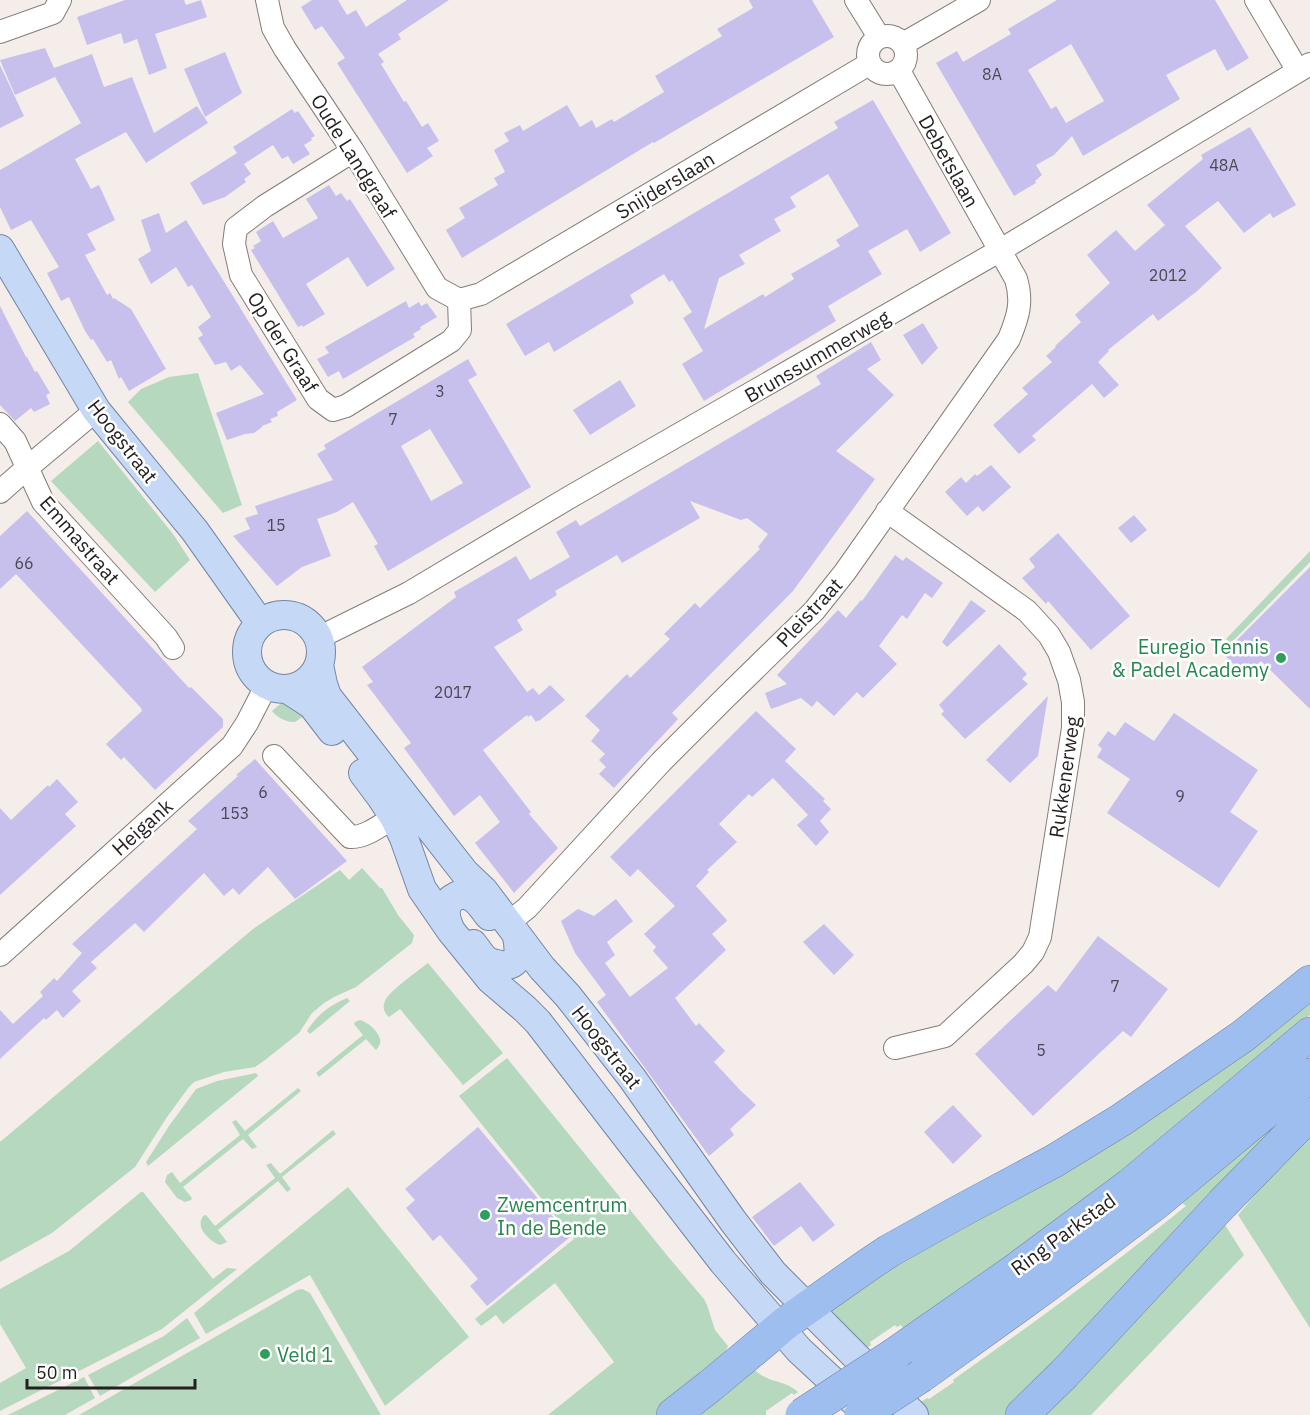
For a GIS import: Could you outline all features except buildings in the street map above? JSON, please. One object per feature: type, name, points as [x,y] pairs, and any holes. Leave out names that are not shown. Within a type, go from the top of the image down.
[{"type":"highway","points":[[673,1415],[780,1327],[889,1251],[1054,1161],[1121,1120],[1243,1036],[1310,982]]},
{"type":"highway","name":"Ring Parkstad","points":[[802,1415],[896,1354],[1014,1271],[1130,1185],[1310,1034]]},
{"type":"highway","name":"Ring Parkstad","points":[[861,1415],[921,1376],[1156,1203],[1310,1075]]},
{"type":"highway","points":[[1022,1415],[1064,1374],[1222,1204],[1310,1114]]},
{"type":"main road","name":"Hoogstraat","points":[[0,249],[96,410],[195,531],[260,623]]},
{"type":"main road","points":[[278,615],[288,615],[298,617],[314,629],[319,652],[315,673],[304,684],[278,688],[254,675],[246,652],[249,636],[260,623],[278,615]]},
{"type":"main road","name":"Hoogstraat","points":[[319,652],[327,696],[465,873],[484,891],[542,968],[568,996],[632,1078],[733,1221],[773,1273],[914,1415]]},
{"type":"main road","name":"Hoogstraat","points":[[278,688],[312,705],[381,797],[404,838],[422,889],[453,934],[489,979],[538,1022],[723,1262],[799,1350],[868,1415]]},
{"type":"main road","points":[[458,895],[470,896],[493,919],[512,930],[519,947],[517,959],[503,965],[492,963],[486,960],[470,941],[453,934],[447,921],[446,907],[452,898],[458,895]]},
{"type":"street","points":[[0,32],[53,13],[60,0]]},
{"type":"street","name":"Oude Landgraaf","points":[[267,0],[273,28],[285,49],[353,151],[437,288],[459,300]]},
{"type":"street","points":[[856,0],[879,37]]},
{"type":"street","points":[[903,44],[979,0]]},
{"type":"street","points":[[1256,0],[1304,68]]},
{"type":"street","points":[[888,35],[897,38],[903,44],[906,58],[899,71],[883,74],[875,71],[867,57],[872,42],[888,35]]},
{"type":"street","name":"Snijderslaan","points":[[459,300],[481,294],[870,64]]},
{"type":"street","name":"Brunssummerweg","points":[[319,652],[409,593],[570,497],[999,251],[1304,68]]},
{"type":"street","name":"Debetslaan","points":[[899,71],[999,251]]},
{"type":"street","name":"Op der Graaf","points":[[353,151],[265,206],[236,228],[234,244],[241,275],[318,399],[333,410],[346,406],[451,341],[459,330],[459,300]]},
{"type":"street","name":"Pleistraat","points":[[512,930],[527,908],[661,762],[814,611],[845,572],[999,353],[1013,329],[1020,299],[1019,288],[999,251]]},
{"type":"street","points":[[0,492],[26,467],[96,410]]},
{"type":"street","name":"Emmastraat","points":[[0,424],[15,441],[43,502],[166,637],[173,648]]},
{"type":"street","name":"Rukkenerweg","points":[[888,512],[1027,611],[1049,636],[1059,652],[1069,680],[1073,702],[1073,728],[1059,821],[1040,937],[1034,952],[945,1036],[895,1048]]},
{"type":"street","name":"Heigank","points":[[0,955],[232,746],[247,723],[278,688]]},
{"type":"street","points":[[274,756],[350,837],[354,838],[366,833],[394,817]]},
{"type":"green space","points":[[198,373],[242,505],[223,513],[128,402],[141,389],[169,377]]},
{"type":"green space","points":[[98,441],[173,534],[190,560],[155,592],[51,481]]},
{"type":"green space","points":[[1310,551],[1310,562],[1231,643],[1226,639]]},
{"type":"green space","points":[[283,702],[308,713],[295,722],[282,719],[272,711]]},
{"type":"green space","points":[[362,868],[382,888],[398,915],[414,935],[412,943],[356,987],[324,1003],[312,1013],[299,1033],[255,1067],[224,1072],[194,1082],[167,1117],[135,1167],[52,1233],[0,1262],[0,1142],[253,929],[340,870],[349,880]]},
{"type":"green space","points":[[428,963],[503,1053],[463,1085],[400,1009],[389,1017],[384,1010],[385,1001],[392,992]]},
{"type":"green space","points":[[1310,991],[1310,1015],[1261,1058],[1146,1154],[905,1331],[901,1325],[897,1327],[895,1325],[870,1342],[871,1345],[862,1351],[823,1314]]},
{"type":"green space","points":[[347,998],[350,1001],[310,1034],[307,1031],[324,1011]]},
{"type":"green space","points":[[360,1020],[369,1025],[379,1036],[380,1044],[376,1050],[366,1039],[319,1077],[316,1073],[363,1035],[354,1024]]},
{"type":"green space","points":[[507,1058],[704,1299],[715,1330],[728,1346],[725,1352],[729,1355],[663,1415],[548,1415],[614,1362],[555,1283],[503,1324],[496,1315],[481,1326],[475,1319],[574,1239],[459,1096]]},
{"type":"green space","points":[[256,1073],[258,1076],[148,1166],[146,1162],[196,1089],[217,1081]]},
{"type":"green space","points":[[298,1088],[301,1091],[248,1135],[257,1147],[252,1149],[243,1139],[183,1187],[192,1198],[191,1200],[185,1202],[177,1198],[165,1182],[167,1175],[172,1172],[180,1183],[240,1135],[232,1122],[236,1120],[245,1131]]},
{"type":"green space","points":[[1310,1093],[1310,1102],[1011,1415],[927,1415],[917,1404],[929,1399],[954,1382],[953,1380],[1073,1293],[1186,1206],[1180,1201]]},
{"type":"green space","points":[[333,1130],[336,1134],[282,1177],[291,1189],[287,1192],[278,1181],[218,1230],[227,1242],[220,1245],[202,1230],[203,1216],[206,1215],[215,1226],[275,1178],[266,1165],[271,1163],[280,1174]]},
{"type":"green space","points":[[1310,1130],[1310,1328],[1238,1215]]},
{"type":"green space","points":[[348,1187],[469,1337],[385,1406],[310,1275],[206,1334],[194,1313]]},
{"type":"green space","points":[[141,1192],[213,1279],[227,1268],[237,1269],[162,1329],[0,1411],[0,1383],[26,1368],[0,1324],[0,1289],[69,1251]]},
{"type":"green space","points":[[1222,1220],[1244,1255],[1091,1415],[1032,1415]]},
{"type":"green space","name":"Veld 1","points":[[302,1289],[310,1293],[381,1415],[79,1415],[297,1290]]},
{"type":"green space","points":[[187,1318],[200,1338],[100,1396],[88,1375],[164,1336]]},
{"type":"green space","points":[[754,1369],[759,1374],[798,1392],[794,1395],[792,1393],[766,1411],[766,1415],[685,1415]]},
{"type":"green space","points":[[84,1377],[95,1398],[65,1415],[8,1415]]},
{"type":"place","name":"Euregio Tennis & Padel Academy","points":[[1281,658]]},
{"type":"place","name":"Zwemcentrum In de Bende","points":[[485,1215]]},
{"type":"place","name":"Veld 1","points":[[265,1354]]}]
